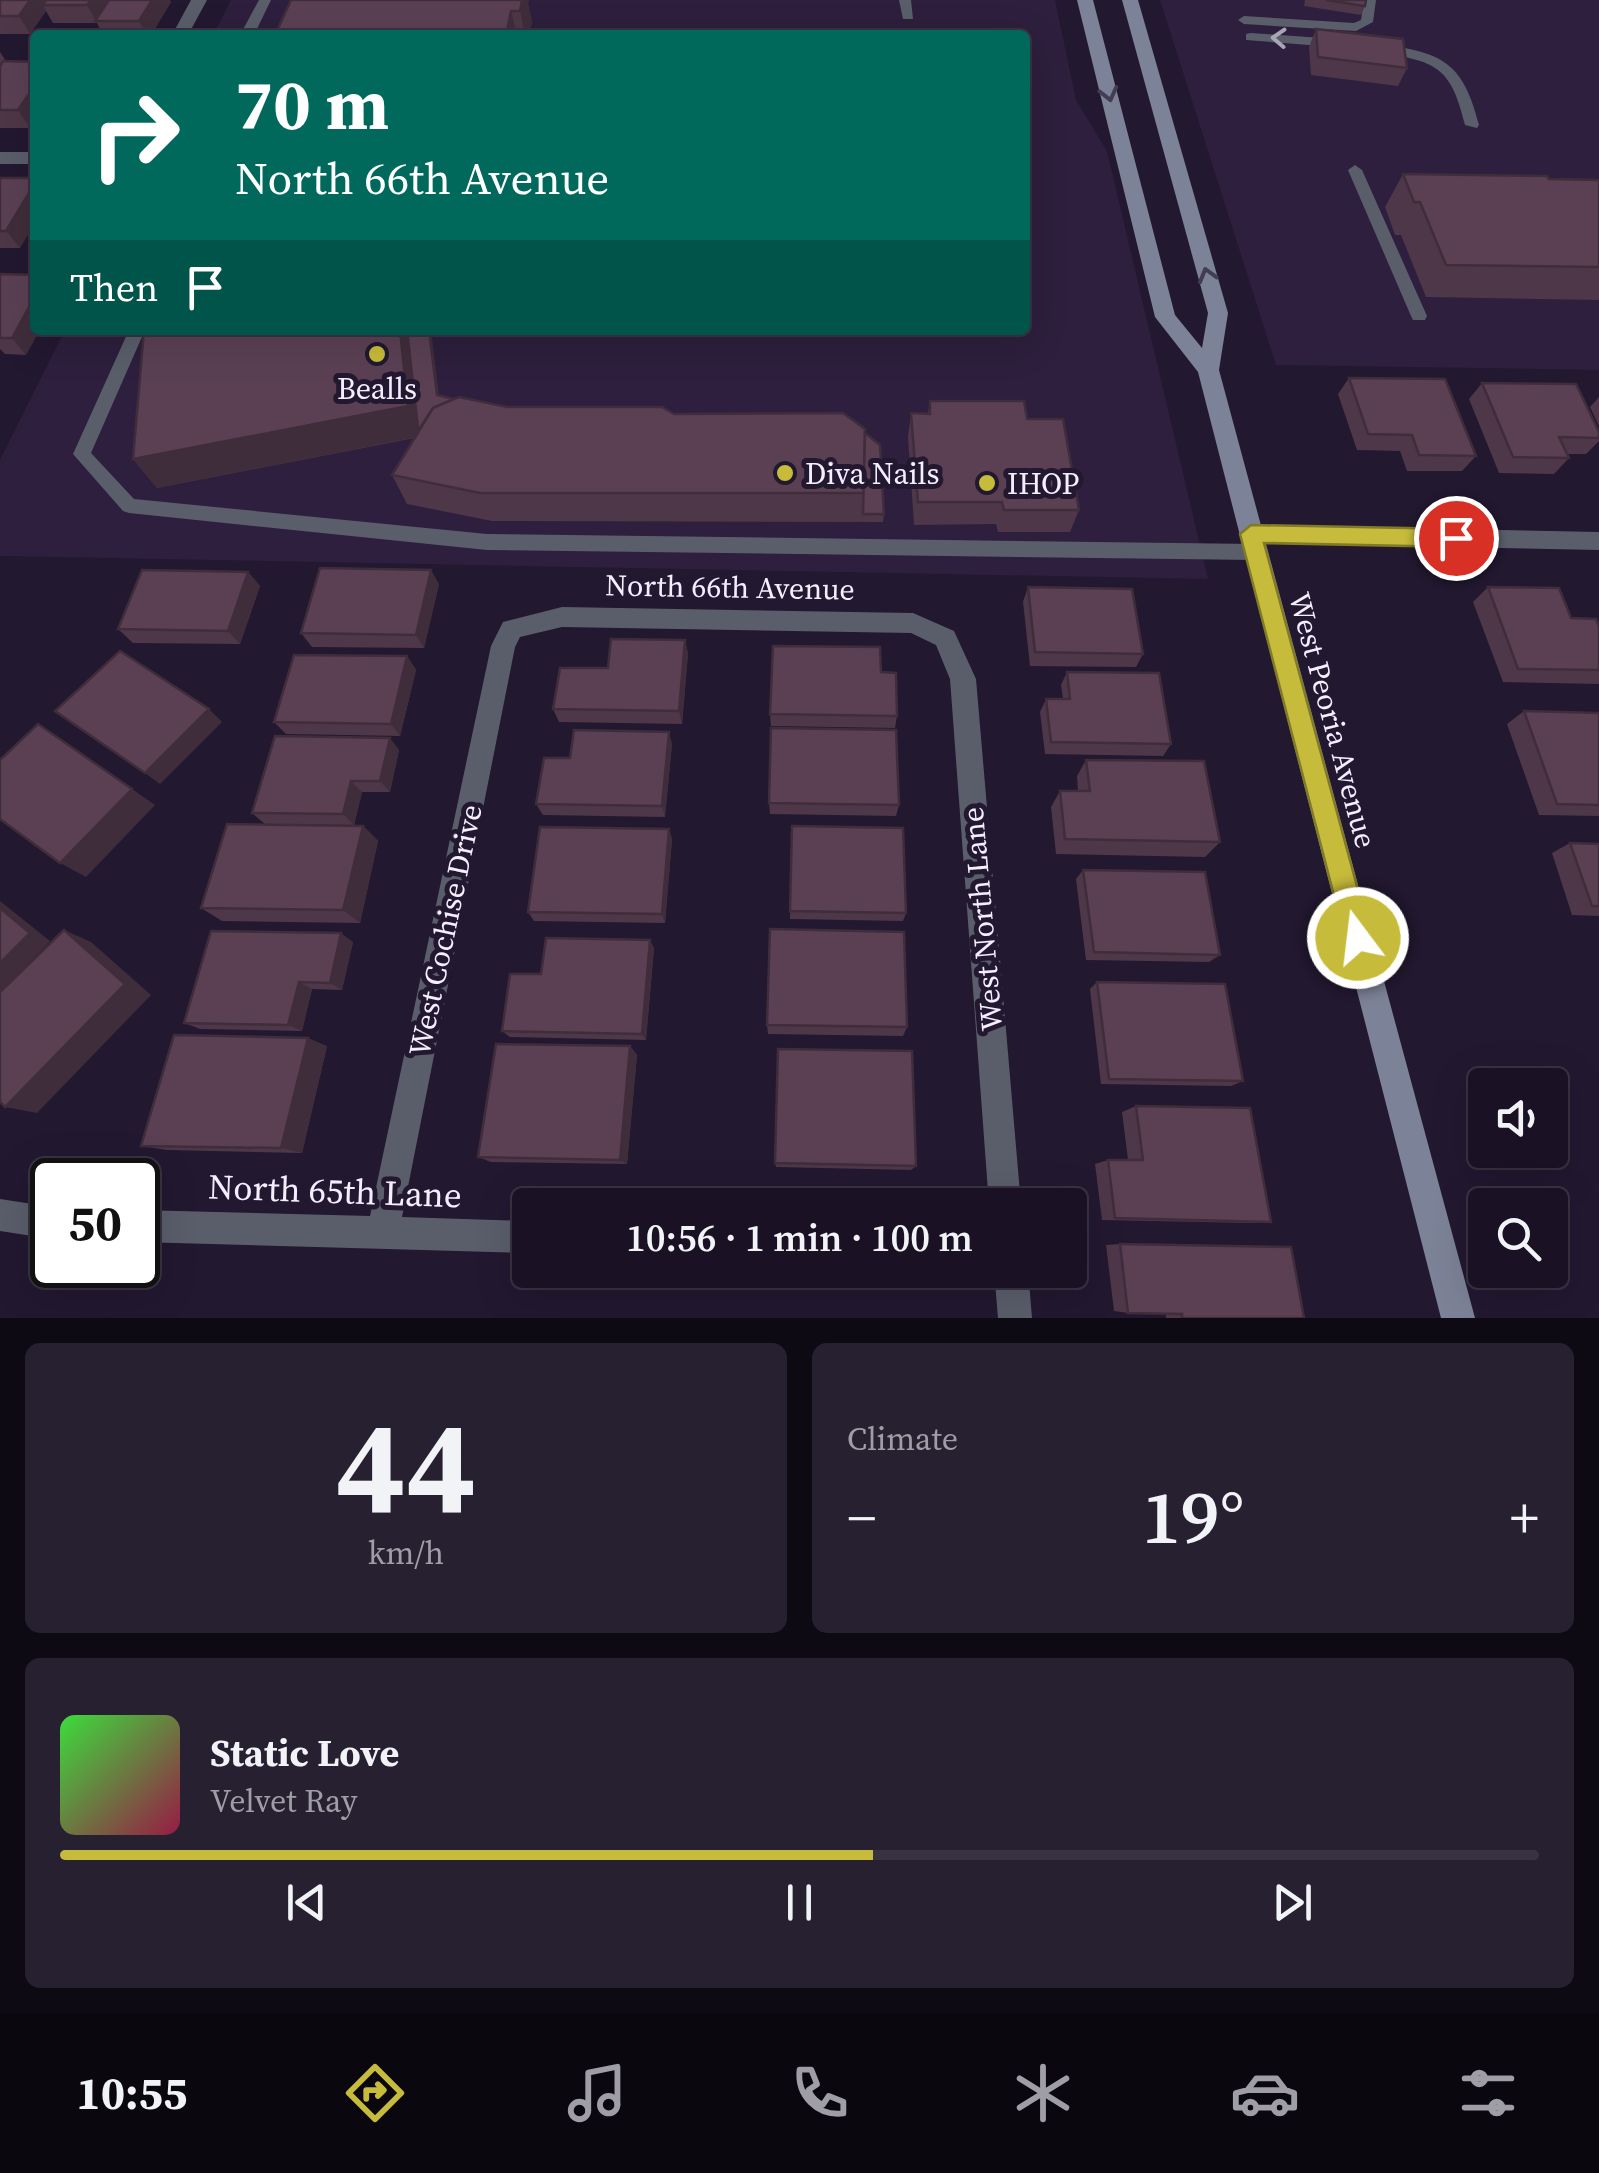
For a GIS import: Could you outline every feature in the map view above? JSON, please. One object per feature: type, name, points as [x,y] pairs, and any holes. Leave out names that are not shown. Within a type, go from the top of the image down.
[{"type":"main road","name":"West Peoria Avenue","points":[[1085,0],[1165,316],[1208,370],[1458,1318]]},
{"type":"main road","name":"West Peoria Avenue","points":[[1130,0],[1218,314],[1208,370]]},
{"type":"street","points":[[183,30],[199,0]]},
{"type":"street","points":[[0,158],[30,158]]},
{"type":"street","points":[[1253,543],[1599,540]]},
{"type":"street","name":"North 66th Avenue","points":[[512,629],[562,616],[913,623],[946,638]]},
{"type":"street","name":"West Cochise Drive","points":[[383,1232],[501,657],[512,629]]},
{"type":"street","name":"West North Lane","points":[[946,638],[962,679],[1004,1188]]},
{"type":"street","points":[[0,1215],[30,1220]]},
{"type":"street","name":"North 65th Lane","points":[[160,1227],[512,1237]]},
{"type":"street","points":[[1012,1288],[1015,1318]]},
{"type":"lane","points":[[249,30],[265,0]]},
{"type":"lane","points":[[905,0],[908,16]]},
{"type":"lane","points":[[1244,20],[1356,27],[1367,22],[1370,0]]},
{"type":"lane","points":[[1251,37],[1343,44]]},
{"type":"lane","points":[[1363,46],[1440,60],[1457,75],[1465,91],[1472,125]]},
{"type":"lane","points":[[1356,170],[1419,316]]},
{"type":"lane","points":[[135,335],[82,454],[129,506],[487,542],[1253,543]]},
{"type":"shaded area","points":[[231,0],[1055,0],[1076,100],[1107,151],[1208,579],[0,556],[0,460],[62,335],[1030,335],[1030,30],[216,30]]},
{"type":"shaded area","points":[[1160,0],[1599,0],[1599,370],[1276,365]]},
{"type":"building","points":[[0,0],[30,0],[19,16],[0,16]]},
{"type":"building","points":[[46,0],[91,0],[87,5],[43,5]]},
{"type":"building","points":[[109,0],[152,0],[139,21],[95,21]]},
{"type":"building","points":[[291,0],[522,0],[520,11],[511,11],[507,30],[277,30]]},
{"type":"building","points":[[1326,0],[1366,0],[1365,6]]},
{"type":"building","points":[[1316,29],[1403,39],[1407,68],[1318,57]]},
{"type":"building","points":[[3,61],[30,62],[30,92],[18,110],[0,110]]},
{"type":"building","points":[[1403,174],[1599,180],[1599,267],[1446,265],[1420,202],[1414,202]]},
{"type":"building","points":[[0,178],[30,178],[30,191],[6,231],[0,231]]},
{"type":"building","points":[[0,274],[30,275],[30,305],[12,338],[0,338]]},
{"type":"building","points":[[144,335],[401,335],[408,406],[133,459]]},
{"type":"building","points":[[408,335],[430,335],[437,395],[454,399],[433,408],[418,428]]},
{"type":"building","points":[[1349,378],[1445,379],[1476,456],[1419,455],[1412,435],[1368,434]]},
{"type":"building","points":[[1482,383],[1576,384],[1599,438],[1559,437],[1569,458],[1513,457]]},
{"type":"building","points":[[459,397],[507,407],[662,407],[674,414],[843,413],[865,429],[864,493],[480,493],[392,475],[433,408]]},
{"type":"building","name":"IHOP","points":[[930,401],[1024,401],[1027,419],[1063,419],[1079,510],[1004,510],[1002,502],[918,502],[911,413],[930,414]]},
{"type":"building","points":[[865,433],[880,445],[884,514],[863,514]]},
{"type":"building","points":[[320,568],[431,570],[416,635],[301,633]]},
{"type":"building","points":[[142,570],[248,572],[228,631],[118,629]]},
{"type":"building","points":[[1028,587],[1132,589],[1143,654],[1035,652]]},
{"type":"building","points":[[1488,587],[1559,588],[1571,618],[1596,619],[1599,670],[1518,669]]},
{"type":"building","points":[[611,639],[685,640],[679,711],[553,709],[560,668],[608,668]]},
{"type":"building","points":[[773,646],[880,647],[881,672],[896,673],[897,716],[770,714]]},
{"type":"building","points":[[120,651],[209,709],[145,773],[55,711]]},
{"type":"building","points":[[294,655],[407,656],[391,724],[274,722]]},
{"type":"building","points":[[1067,672],[1159,673],[1171,744],[1051,742],[1046,699],[1070,699]]},
{"type":"building","points":[[1524,711],[1599,713],[1599,805],[1557,804]]},
{"type":"building","points":[[38,724],[132,789],[60,863],[0,819],[0,760]]},
{"type":"building","points":[[771,728],[896,730],[899,805],[769,803]]},
{"type":"building","points":[[574,730],[669,732],[662,806],[536,804],[544,758],[570,758]]},
{"type":"building","points":[[275,736],[390,738],[380,781],[351,781],[343,814],[252,813]]},
{"type":"building","points":[[1086,760],[1204,761],[1220,842],[1065,839],[1060,791],[1090,791]]},
{"type":"building","points":[[227,824],[363,826],[343,910],[201,908]]},
{"type":"building","points":[[792,826],[903,828],[906,913],[790,911]]},
{"type":"building","points":[[540,827],[669,829],[662,914],[528,912]]},
{"type":"building","points":[[1570,843],[1599,844],[1599,906],[1592,906]]},
{"type":"building","points":[[1083,870],[1205,872],[1220,955],[1094,952]]},
{"type":"building","points":[[0,908],[30,933],[0,963]]},
{"type":"building","points":[[770,929],[904,932],[907,1027],[767,1025]]},
{"type":"building","points":[[64,930],[125,984],[5,1107],[0,1102],[0,992]]},
{"type":"building","points":[[211,931],[341,933],[330,983],[299,982],[288,1025],[184,1023]]},
{"type":"building","points":[[546,938],[650,940],[642,1034],[502,1031],[510,974],[541,974]]},
{"type":"building","points":[[1097,982],[1225,984],[1243,1081],[1109,1079]]},
{"type":"building","points":[[174,1035],[308,1038],[281,1148],[141,1146]]},
{"type":"building","points":[[496,1044],[630,1046],[620,1160],[478,1157]]},
{"type":"building","points":[[778,1049],[912,1051],[916,1166],[775,1163]]},
{"type":"building","points":[[1136,1106],[1250,1108],[1271,1222],[1115,1218],[1108,1160],[1143,1160]]},
{"type":"building","points":[[1120,1244],[1291,1247],[1304,1318],[1182,1318],[1182,1314],[1128,1313]]},
{"type":"place","name":"Bealls","points":[[377,354]]},
{"type":"place","name":"Diva Nails","points":[[785,473]]},
{"type":"place","name":"IHOP","points":[[987,483]]},
{"type":"route","points":[[1358,938],[1251,534],[1456,538]]}]
